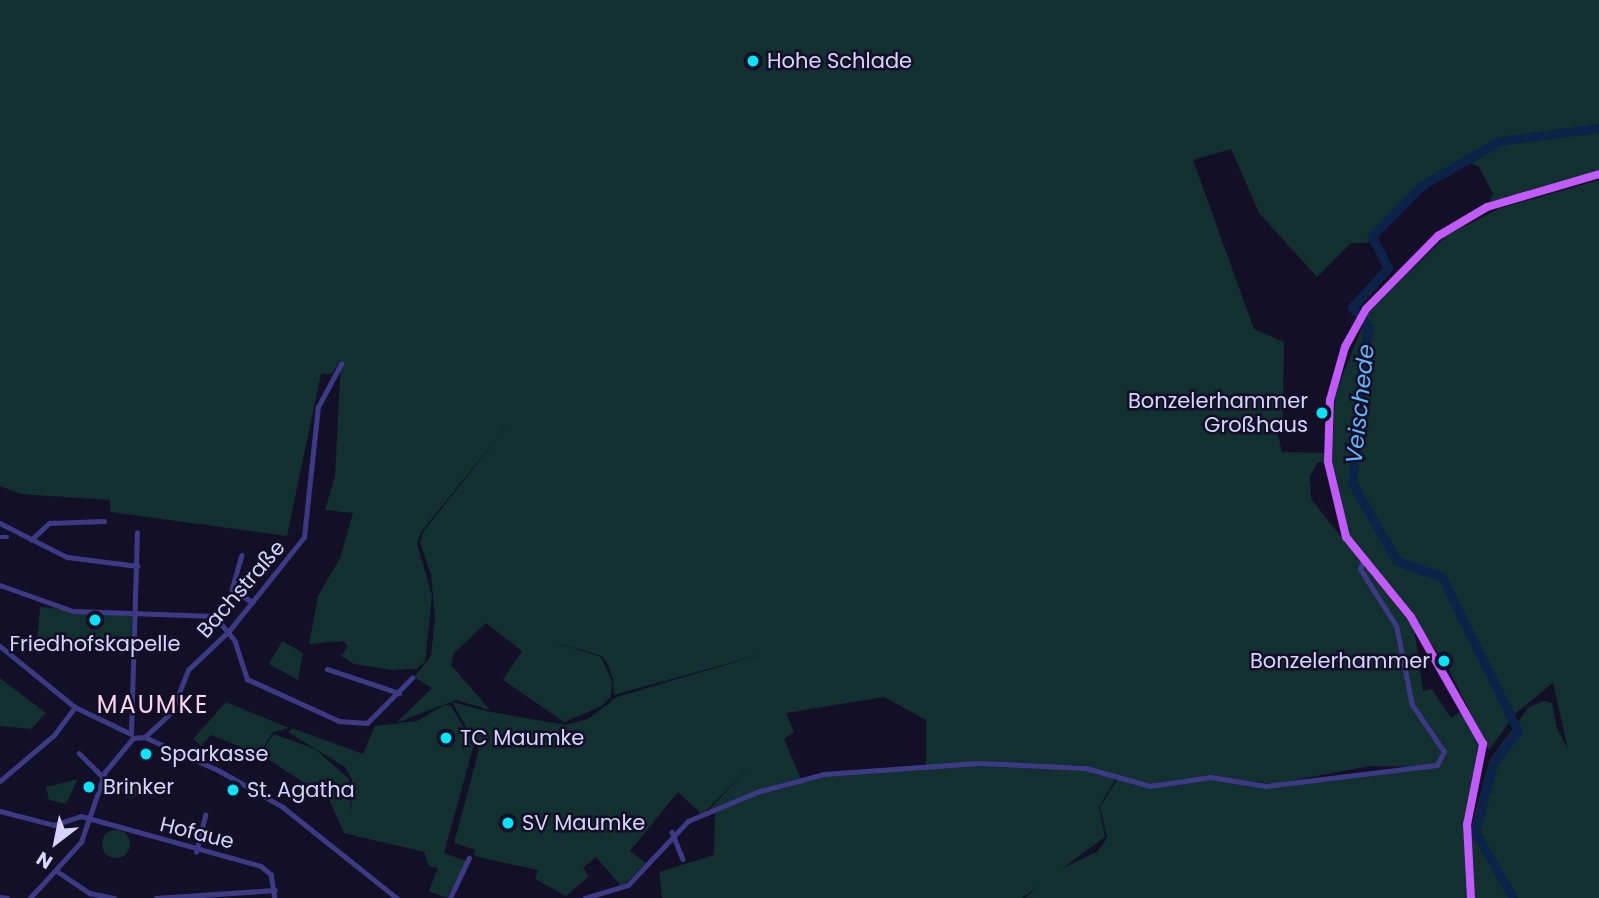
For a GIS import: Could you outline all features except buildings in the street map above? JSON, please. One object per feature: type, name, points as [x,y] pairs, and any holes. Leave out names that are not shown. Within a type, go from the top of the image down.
[{"type":"main road","points":[[1471,898],[1467,825],[1480,776],[1479,733],[1411,617],[1363,561],[1340,521],[1327,444],[1333,386],[1357,323],[1366,309],[1408,263],[1468,216],[1599,174]]},
{"type":"street","name":"Bachstraße","points":[[145,737],[169,716],[188,670],[229,631],[304,537],[318,407],[341,363]]},
{"type":"street","points":[[31,540],[49,523],[104,521]]},
{"type":"street","points":[[0,523],[31,540],[84,562],[137,566]]},
{"type":"street","points":[[30,898],[57,871],[90,819],[102,776],[132,736],[137,533]]},
{"type":"street","points":[[0,537],[7,537]]},
{"type":"street","points":[[242,555],[232,590],[253,602]]},
{"type":"street","points":[[585,898],[628,886],[673,832],[757,792],[824,774],[970,763],[1086,768],[1159,787],[1210,777],[1275,786],[1370,768],[1437,765],[1444,752],[1412,705],[1396,626],[1360,569],[1363,561]]},
{"type":"street","points":[[0,585],[60,609],[136,614],[206,613],[223,620],[247,679],[324,716],[367,723],[412,678]]},
{"type":"street","points":[[0,646],[75,707],[132,736],[145,737],[283,807],[397,898]]},
{"type":"street","points":[[327,669],[399,693]]},
{"type":"street","points":[[0,781],[54,735],[75,707]]},
{"type":"street","points":[[79,752],[102,776]]},
{"type":"street","points":[[0,811],[54,825],[78,816],[90,819]]},
{"type":"street","points":[[196,852],[205,815]]},
{"type":"street","name":"Hofaue","points":[[90,819],[196,852],[261,866],[271,874],[275,890]]},
{"type":"street","points":[[673,832],[683,859]]},
{"type":"street","points":[[450,898],[469,858]]},
{"type":"street","points":[[57,871],[90,893],[114,898]]},
{"type":"street","points":[[156,898],[275,890],[275,898]]},
{"type":"street","points":[[0,897],[7,898]]},
{"type":"green space","points":[[0,0],[1599,0],[1599,170],[1489,202],[1493,194],[1479,167],[1468,162],[1420,193],[1367,243],[1351,243],[1317,277],[1259,213],[1231,149],[1193,160],[1254,329],[1284,342],[1283,423],[1276,426],[1282,452],[1324,453],[1325,463],[1318,462],[1310,476],[1311,499],[1414,628],[1423,691],[1432,689],[1451,718],[1463,710],[1479,740],[1464,826],[1469,898],[1025,898],[1053,873],[1098,851],[1107,838],[1100,807],[1118,778],[1158,787],[1210,778],[1258,786],[1438,767],[1370,766],[1274,784],[1210,776],[1158,786],[1080,765],[926,765],[926,720],[884,697],[786,713],[794,732],[784,739],[801,779],[707,812],[749,767],[702,815],[678,792],[630,851],[646,863],[622,887],[596,857],[583,868],[589,876],[566,896],[535,879],[538,870],[474,856],[475,850],[454,843],[479,750],[452,702],[486,711],[565,725],[588,719],[617,697],[762,654],[614,695],[613,680],[602,656],[549,640],[601,657],[612,681],[611,696],[602,706],[564,722],[503,680],[522,651],[486,623],[454,653],[451,665],[490,710],[456,700],[396,723],[432,688],[414,677],[431,656],[435,618],[431,575],[420,542],[423,532],[515,416],[421,532],[417,543],[432,596],[425,662],[416,669],[391,670],[354,664],[341,656],[348,646],[343,641],[309,644],[318,596],[340,558],[353,513],[325,510],[335,476],[341,360],[331,374],[321,374],[287,536],[110,512],[110,500],[21,494],[0,486]]},
{"type":"green space","points":[[1599,180],[1599,898],[1474,898],[1469,836],[1489,761],[1529,707],[1544,701],[1552,703],[1557,728],[1568,749],[1553,683],[1516,713],[1489,750],[1445,662],[1347,533],[1332,464],[1335,394],[1368,312],[1447,235],[1501,208]]},
{"type":"green space","points":[[40,607],[132,616],[131,645],[37,645]]},
{"type":"green space","points":[[282,641],[303,653],[298,680],[269,664]]},
{"type":"green space","points":[[0,678],[46,713],[31,729],[0,726]]},
{"type":"green space","points":[[226,702],[289,728],[273,732],[259,754],[211,735],[201,746],[193,739]]},
{"type":"green space","points":[[444,705],[451,706],[474,744],[444,853],[467,861],[447,898],[429,891],[438,868],[429,866],[424,852],[344,833],[329,799],[260,754],[274,734],[315,749],[349,779],[351,814],[352,780],[345,767],[288,732],[292,728],[363,754],[375,726],[417,721]]},
{"type":"green space","points":[[969,764],[1080,767],[1116,778],[1099,807],[1105,837],[1022,898],[662,898],[659,872],[714,855],[715,813],[756,793],[826,775]]},
{"type":"green space","points":[[78,779],[66,804],[49,800],[46,787]]},
{"type":"green space","points":[[126,780],[134,780],[139,789],[137,796],[126,798],[121,793],[121,785]]},
{"type":"green space","points":[[116,830],[126,834],[130,844],[126,854],[116,858],[106,854],[102,844],[106,834]]},
{"type":"waterway","name":"Veischede","points":[[1513,898],[1475,832],[1493,763],[1518,731],[1442,577],[1397,561],[1352,483],[1368,326],[1352,307],[1388,268],[1372,236],[1421,186],[1499,141],[1599,128]]},
{"type":"place","name":"Hohe Schlade","points":[[753,61]]},
{"type":"place","name":"Bonzelerhammer Großhaus","points":[[1322,413]]},
{"type":"place","name":"Friedhofskapelle","points":[[95,620]]},
{"type":"place","name":"Bonzelerhammer","points":[[1444,661]]},
{"type":"place","name":"TC Maumke","points":[[446,738]]},
{"type":"place","name":"Sparkasse","points":[[146,754]]},
{"type":"place","name":"Brinker","points":[[89,787]]},
{"type":"place","name":"St. Agatha","points":[[233,790]]},
{"type":"place","name":"SV Maumke","points":[[508,823]]},
{"type":"district","name":"MAUMKE","points":[[153,705]]}]
